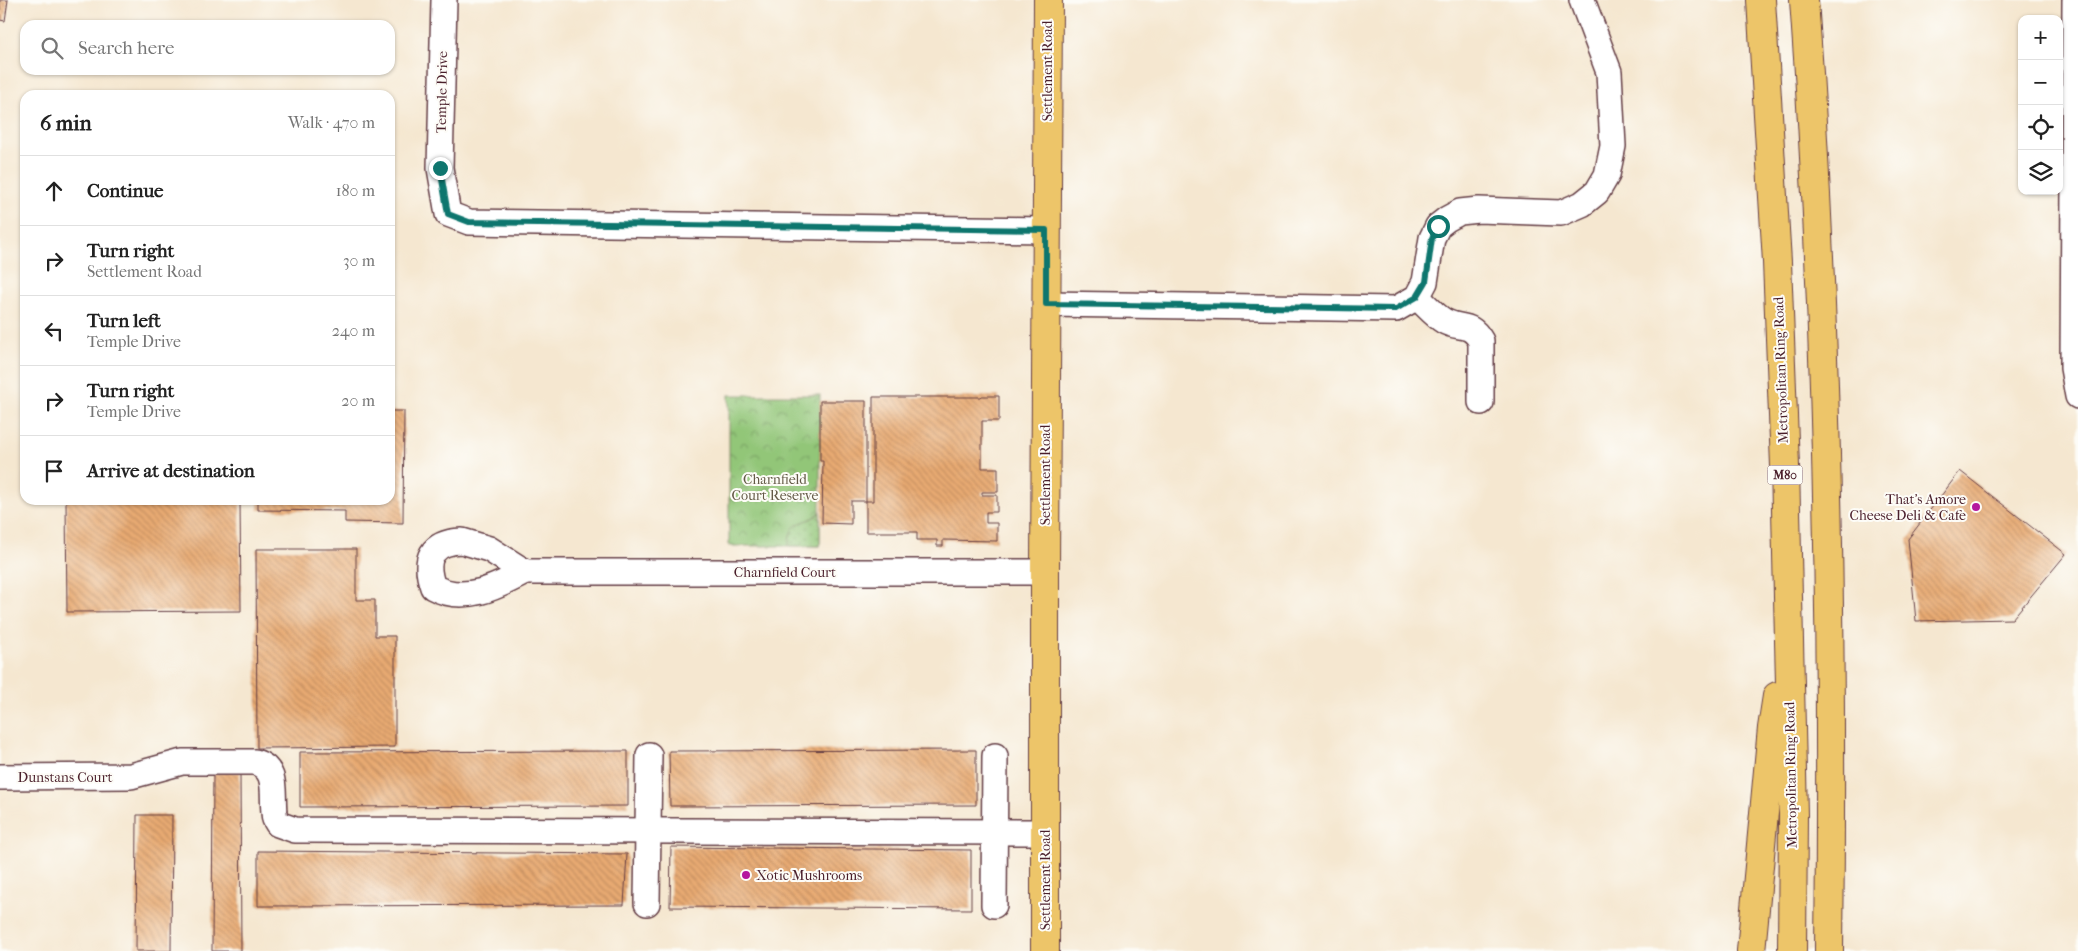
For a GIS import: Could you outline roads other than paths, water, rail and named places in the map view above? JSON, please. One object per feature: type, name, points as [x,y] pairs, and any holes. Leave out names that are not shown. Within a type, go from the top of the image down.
[{"type":"main road","name":"Settlement Road","points":[[1045,951],[1044,572],[1048,0]]},
{"type":"main road","name":"Metropolitan Ring Road","points":[[1761,0],[1777,262],[1785,466],[1793,815],[1792,951]]},
{"type":"main road","points":[[1804,0],[1816,199],[1828,538],[1831,803],[1829,951]]},
{"type":"main road","points":[[1751,951],[1772,728],[1788,629]]},
{"type":"main road","points":[[1831,803],[1844,951]]},
{"type":"street","name":"Temple Drive","points":[[444,0],[440,168],[448,214],[469,222],[1046,230]]},
{"type":"street","points":[[1046,304],[1396,309],[1417,297],[1426,282],[1432,238],[1438,226],[1460,212],[1479,210],[1560,213],[1582,204],[1597,192],[1607,176],[1613,146],[1609,72],[1582,0]]},
{"type":"street","points":[[2075,0],[2073,368],[2078,396]]},
{"type":"street","points":[[1417,297],[1445,322],[1467,327],[1476,332],[1481,341],[1481,402]]},
{"type":"street","name":"Charnfield Court","points":[[525,572],[1044,572]]},
{"type":"street","points":[[647,903],[649,756]]},
{"type":"street","points":[[994,905],[995,756]]},
{"type":"street","name":"Dunstans Court","points":[[0,777],[131,776],[182,762],[255,762],[262,764],[272,776],[275,819],[278,824],[295,830],[648,831]]},
{"type":"street","points":[[648,831],[1045,832]]},
{"type":"place","name":"That's Amore Cheese Deli & Cafe","points":[[1976,507]]},
{"type":"place","name":"Xotic Mushrooms","points":[[746,875]]},
{"type":"park label","name":"Charnfield Court Reserve","points":[[775,488]]}]
